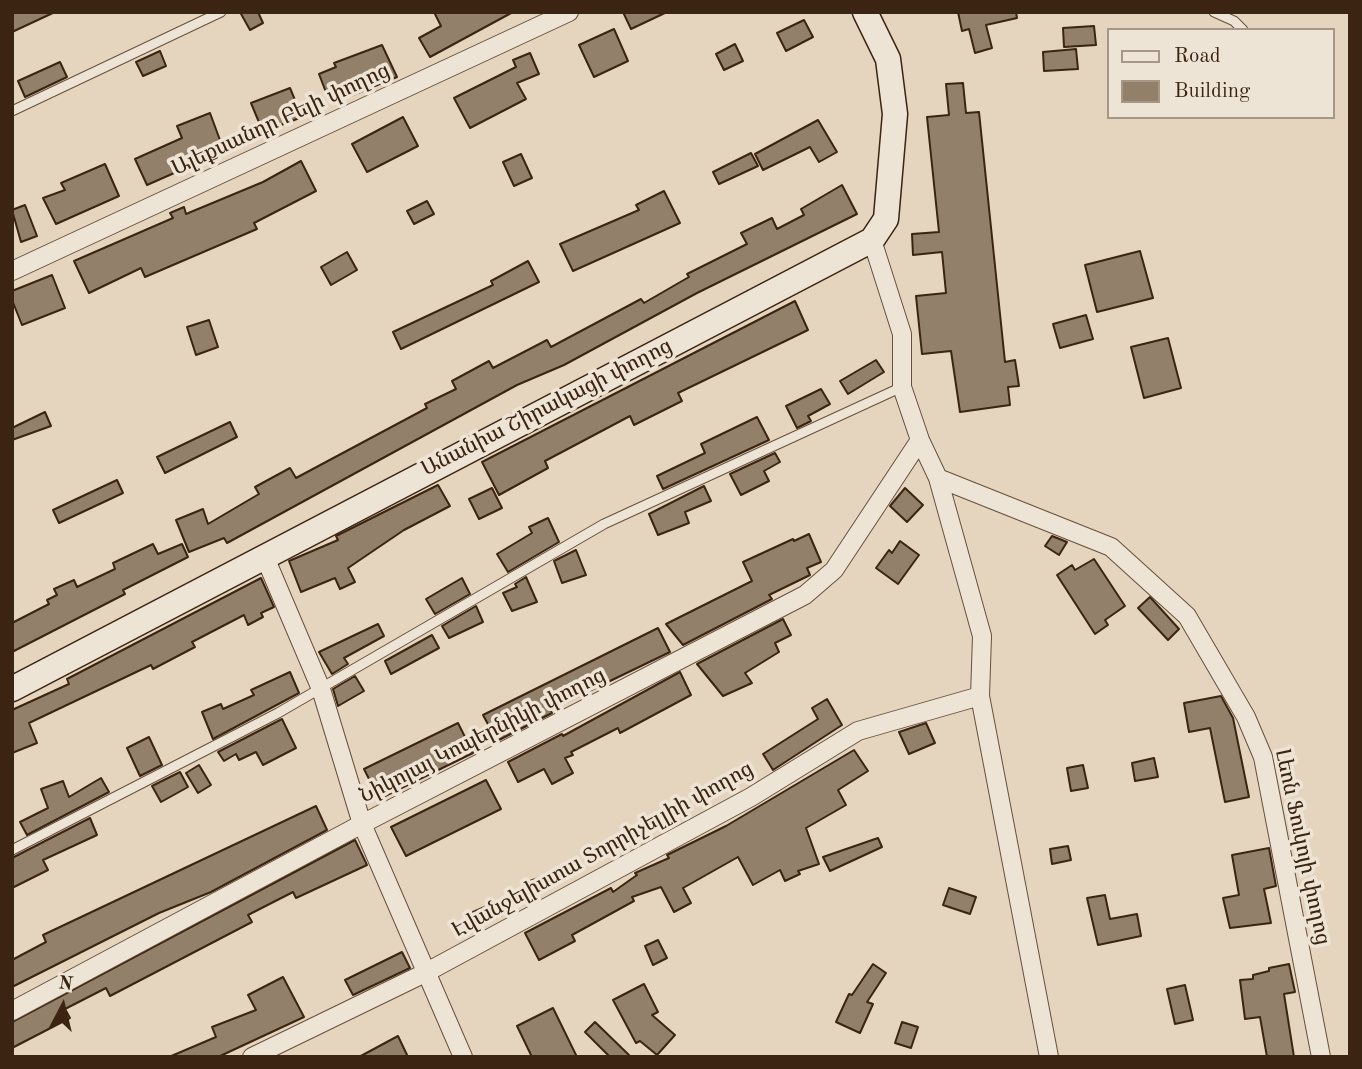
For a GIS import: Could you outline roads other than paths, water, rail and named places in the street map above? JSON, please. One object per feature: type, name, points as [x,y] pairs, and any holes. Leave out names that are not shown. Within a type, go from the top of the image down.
[{"type":"main road","points":[[865,12],[888,59],[895,114],[886,219],[872,240]]},
{"type":"main road","name":"Անանիա Շիրակացի փողոց","points":[[12,689],[264,555],[872,240]]},
{"type":"street","name":"Ալեքսանդր Բելի փողոց","points":[[12,271],[569,12]]},
{"type":"street","points":[[872,240],[902,334],[902,387],[920,440],[938,478],[982,636],[980,696],[1049,1057]]},
{"type":"street","name":"Նիկոլայ Կոպերնիկի փողոց","points":[[12,1011],[821,584],[834,570],[920,440]]},
{"type":"street","name":"Լեոն Ֆուկոյի փողոց","points":[[938,478],[1111,547],[1187,616],[1246,717],[1263,757],[1321,1057]]},
{"type":"street","points":[[264,555],[321,689],[362,824],[463,1057]]},
{"type":"street","name":"Էվանջելիստա Տորրիչելլիի փողոց","points":[[252,1057],[425,973],[751,797],[859,731],[980,696]]},
{"type":"lane","points":[[12,111],[220,12]]},
{"type":"lane","points":[[1214,12],[1234,21],[1240,28]]},
{"type":"lane","points":[[12,849],[321,689],[604,524],[902,387]]}]
